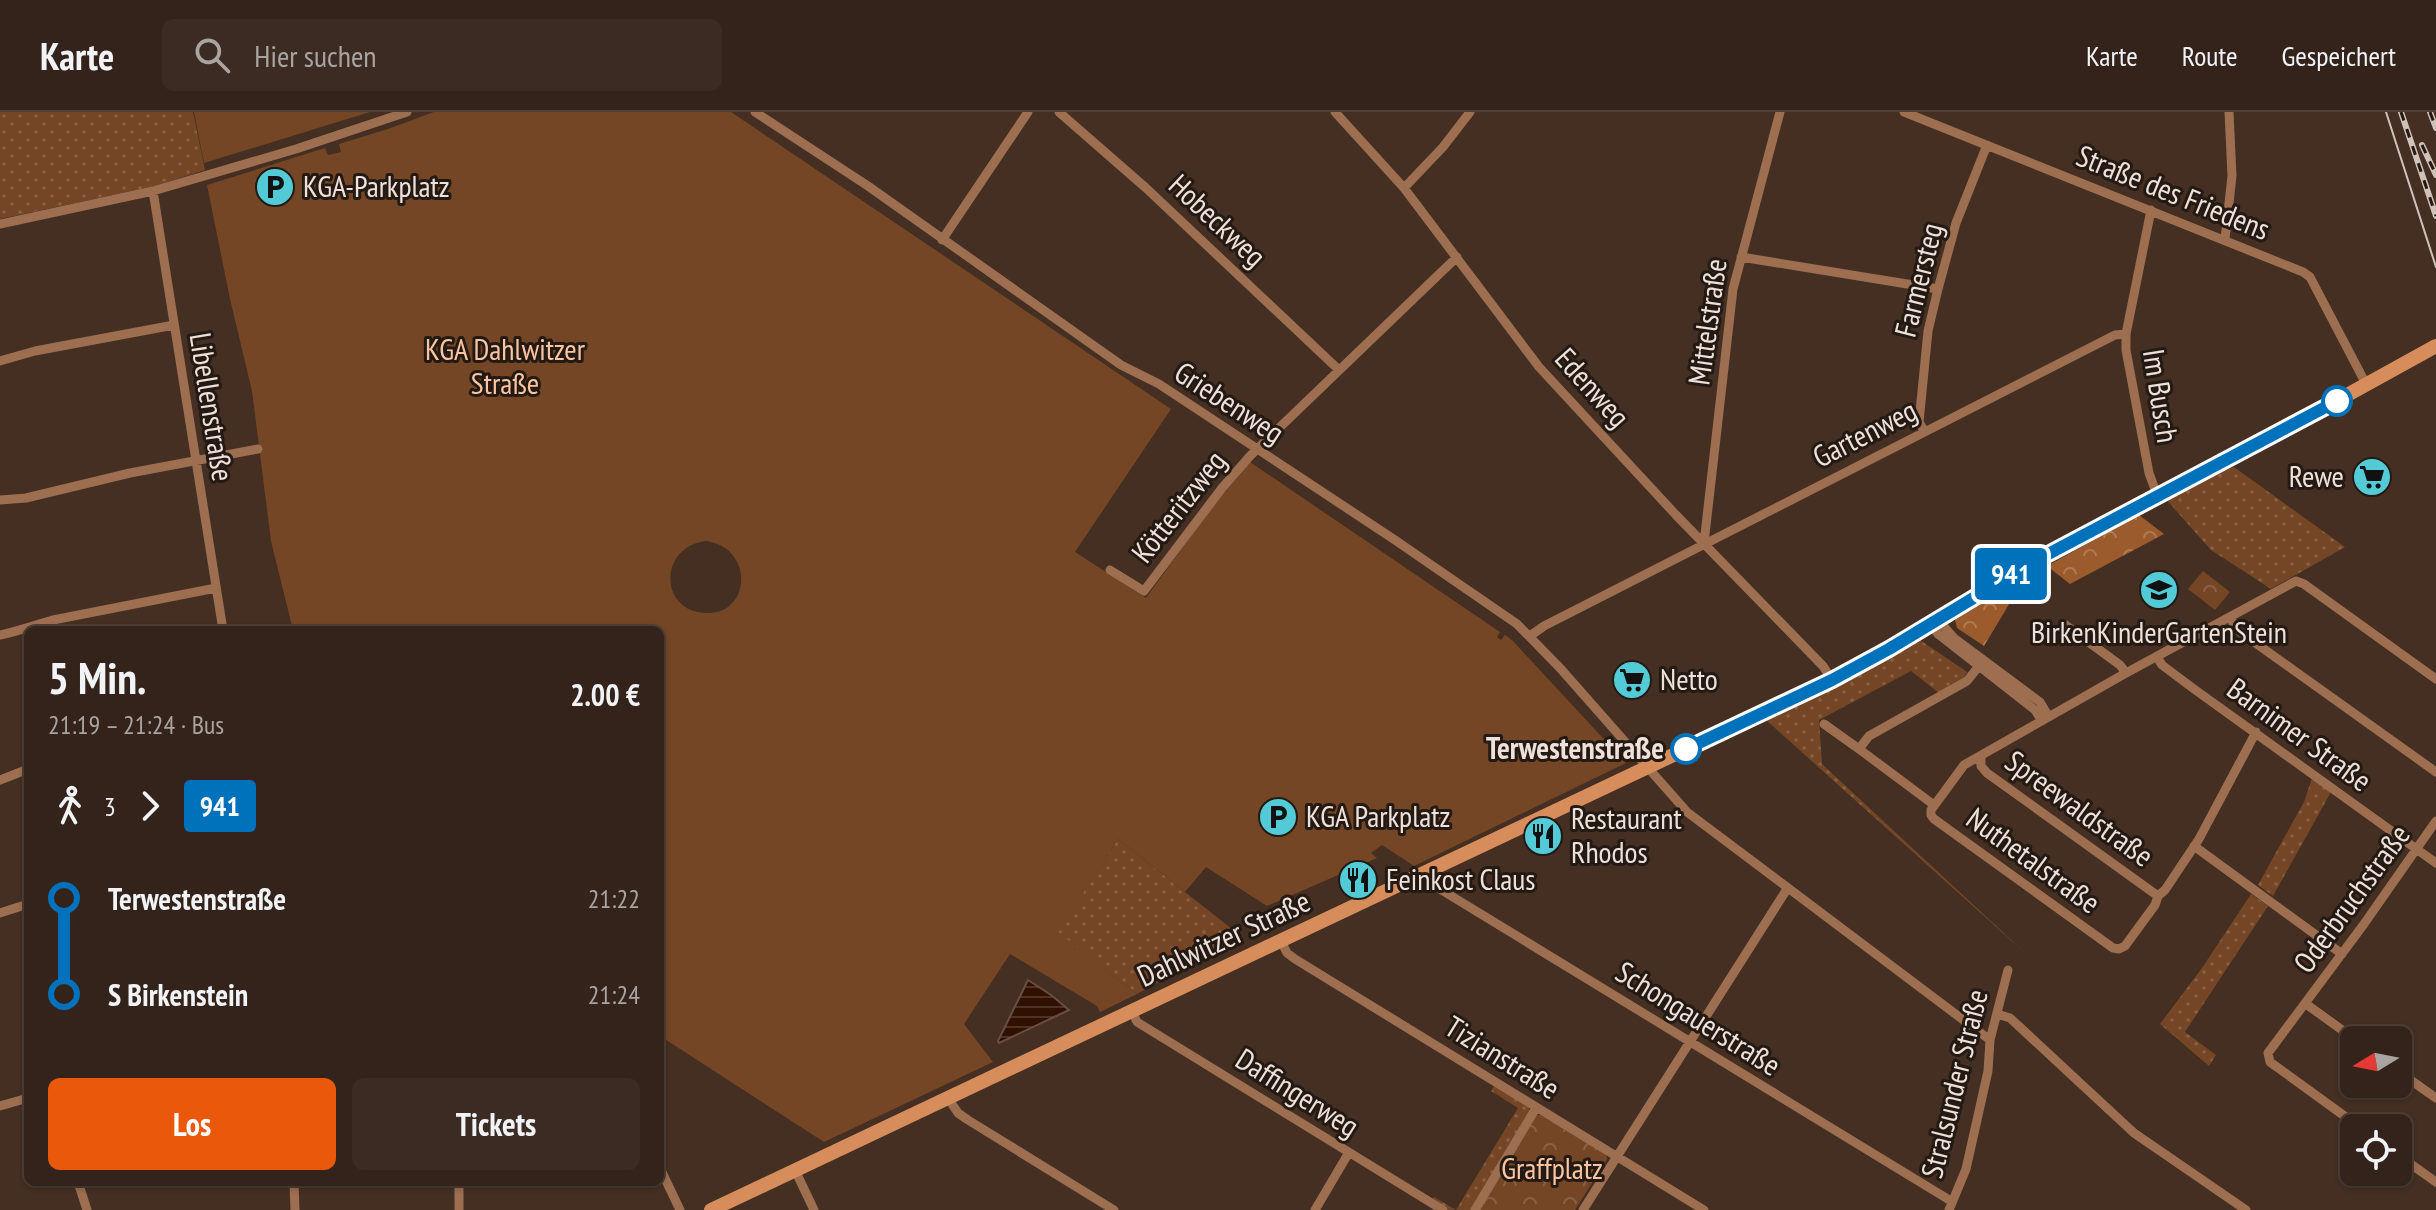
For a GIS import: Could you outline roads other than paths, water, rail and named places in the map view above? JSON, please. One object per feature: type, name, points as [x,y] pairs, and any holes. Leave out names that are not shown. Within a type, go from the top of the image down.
[{"type":"main road","name":"Dahlwitzer Straße","points":[[711,1210],[1832,680],[1935,623],[2012,574],[2436,346]]},
{"type":"street","points":[[0,224],[153,191],[310,145],[407,112]]},
{"type":"street","name":"Griebenweg","points":[[755,112],[868,186],[1121,365],[1159,384],[1517,624],[1649,767]]},
{"type":"street","points":[[942,240],[1028,112]]},
{"type":"street","name":"Hobeckweg","points":[[1059,112],[1156,197],[1339,370]]},
{"type":"street","name":"Edenweg","points":[[1335,112],[1404,188],[1539,367],[1823,666],[1832,680]]},
{"type":"street","points":[[1404,188],[1443,147],[1470,112]]},
{"type":"street","name":"Mittelstraße","points":[[1704,543],[1728,322],[1741,257],[1780,112]]},
{"type":"street","name":"Straße des Friedens","points":[[1904,112],[2303,272],[2310,277],[2366,384]]},
{"type":"street","points":[[2225,239],[2232,177],[2229,112]]},
{"type":"street","name":"Farmersteg","points":[[1924,431],[1919,422],[1928,331],[1956,223],[1987,145]]},
{"type":"street","name":"Libellenstraße","points":[[153,191],[222,626]]},
{"type":"street","name":"Im Busch","points":[[2151,210],[2126,334],[2126,350],[2149,473],[2157,495]]},
{"type":"street","name":"Kötteritzweg","points":[[1110,570],[1144,591],[1222,488],[1257,450],[1457,257]]},
{"type":"street","points":[[1741,257],[1938,289]]},
{"type":"street","points":[[0,361],[35,351],[174,325]]},
{"type":"street","name":"Gartenweg","points":[[1530,636],[1544,626],[1924,431],[2115,335],[2126,334]]},
{"type":"street","points":[[0,500],[26,498],[130,473],[258,449]]},
{"type":"street","name":"Nuthetalstraße","points":[[2158,896],[2155,905],[2125,946],[2113,948],[1934,819],[1931,815],[1934,805],[1964,765],[2296,581],[2436,679]]},
{"type":"street","points":[[36,626],[216,588]]},
{"type":"street","points":[[2230,617],[2236,629],[2436,772]]},
{"type":"street","points":[[1935,623],[1938,634],[2046,719]]},
{"type":"street","points":[[1935,623],[2040,702],[2046,719]]},
{"type":"street","points":[[2064,624],[2120,665],[2126,673]]},
{"type":"street","points":[[0,635],[24,630]]},
{"type":"street","name":"Barnimer Straße","points":[[2157,657],[2162,665],[2436,863]]},
{"type":"street","points":[[1859,749],[1869,736],[1967,681],[1979,666]]},
{"type":"street","points":[[1824,724],[1934,805]]},
{"type":"street","name":"Spreewaldstraße","points":[[1981,756],[1981,766],[1987,773],[2158,896],[2194,846],[2256,732]]},
{"type":"street","points":[[1649,767],[1687,812],[1990,1040]]},
{"type":"street","points":[[0,780],[24,771]]},
{"type":"street","name":"Oderbruchstraße","points":[[2342,1114],[2270,1062],[2268,1053],[2436,821]]},
{"type":"street","points":[[2194,846],[2342,954]]},
{"type":"street","name":"Schongauerstraße","points":[[1423,874],[1430,883],[1950,1206]]},
{"type":"street","points":[[1583,1210],[1787,889]]},
{"type":"street","points":[[0,913],[24,905]]},
{"type":"street","name":"Tizianstraße","points":[[1281,941],[1287,953],[1295,959],[1704,1210]]},
{"type":"street","name":"Stralsunder Straße","points":[[1950,1206],[1966,1169],[1988,1071],[1990,1040],[2008,970]]},
{"type":"street","points":[[2306,1004],[2340,1028]]},
{"type":"street","name":"Daffingerweg","points":[[1132,1011],[1137,1022],[1443,1210]]},
{"type":"street","points":[[1997,1014],[2010,1018],[2134,1133],[2246,1210]]},
{"type":"street","points":[[2412,1081],[2436,1098]]},
{"type":"street","points":[[948,1098],[958,1113],[968,1120],[1114,1210]]},
{"type":"street","points":[[0,1106],[24,1099]]},
{"type":"street","points":[[1475,1210],[1536,1108]]},
{"type":"street","points":[[1315,1210],[1348,1154]]},
{"type":"street","points":[[2412,1165],[2436,1182]]},
{"type":"street","points":[[795,1170],[814,1210]]},
{"type":"street","points":[[664,1176],[680,1210]]},
{"type":"street","points":[[79,1186],[87,1210]]},
{"type":"street","points":[[294,1186],[295,1210]]},
{"type":"street","points":[[459,1186],[459,1210]]},
{"type":"tram line","points":[[2386,112],[2436,267]]},
{"type":"railway","points":[[2401,112],[2436,216]]},
{"type":"railway","points":[[2430,112],[2436,128]]},
{"type":"railway","points":[[2422,145],[2436,175]]},
{"type":"place","name":"KGA-Parkplatz","points":[[275,187]]},
{"type":"place","name":"Rewe","points":[[2372,477]]},
{"type":"place","name":"BirkenKinderGartenStein","points":[[2159,590]]},
{"type":"place","name":"Netto","points":[[1632,680]]},
{"type":"place","name":"Terwestenstraße","points":[[1686,749]]},
{"type":"place","name":"KGA Parkplatz","points":[[1278,817]]},
{"type":"place","name":"Restaurant Rhodos","points":[[1543,836]]},
{"type":"place","name":"Feinkost Claus","points":[[1358,880]]},
{"type":"park label","name":"KGA Dahlwitzer Straße","points":[[505,367]]},
{"type":"park label","name":"Graffplatz","points":[[1552,1169]]}]
